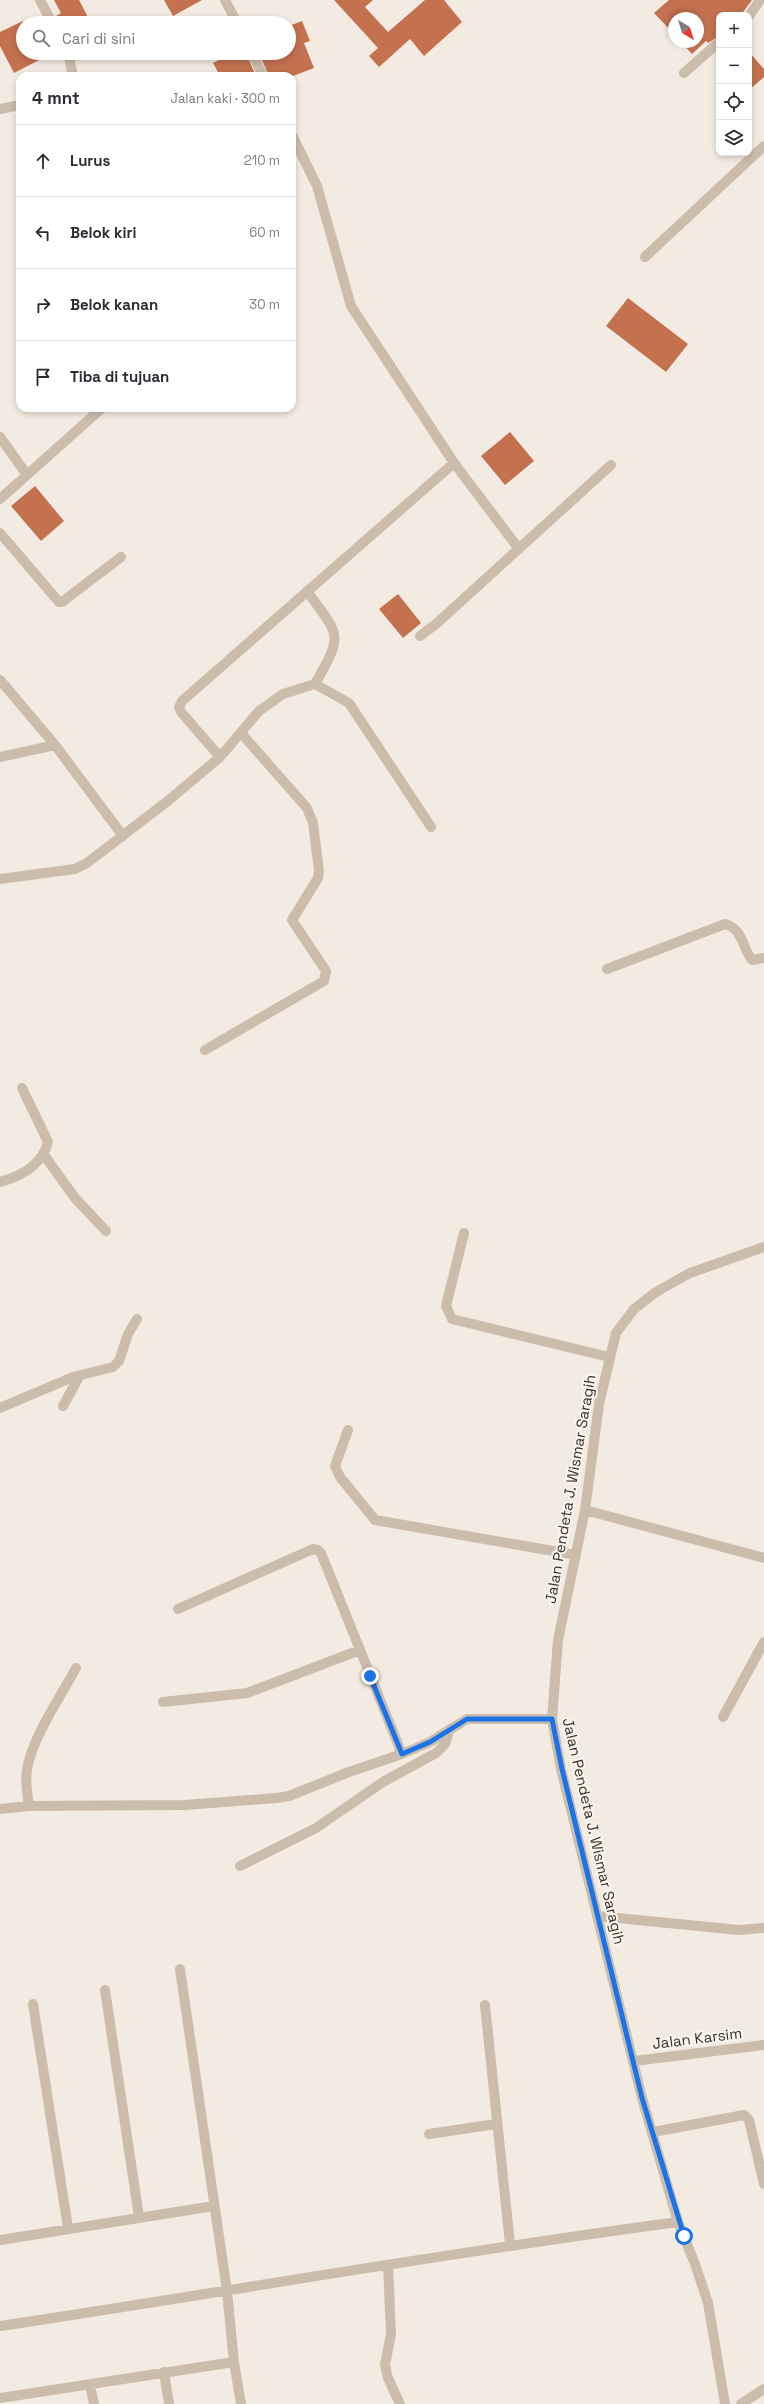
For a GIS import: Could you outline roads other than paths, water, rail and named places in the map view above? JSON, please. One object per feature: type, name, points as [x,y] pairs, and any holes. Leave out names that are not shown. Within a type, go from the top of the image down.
[{"type":"street","points":[[40,0],[48,16]]},
{"type":"street","points":[[226,0],[234,16]]},
{"type":"street","points":[[752,12],[760,0]]},
{"type":"street","points":[[684,72],[716,45]]},
{"type":"street","points":[[70,60],[73,72]]},
{"type":"street","points":[[255,60],[261,72]]},
{"type":"street","points":[[0,109],[16,106]]},
{"type":"street","points":[[296,143],[317,186],[351,306],[454,463],[519,550]]},
{"type":"street","points":[[645,256],[764,146]]},
{"type":"street","points":[[0,499],[98,412]]},
{"type":"street","points":[[0,437],[27,475]]},
{"type":"street","points":[[220,757],[181,712],[180,704],[454,463]]},
{"type":"street","points":[[420,636],[519,550],[611,465]]},
{"type":"street","points":[[0,533],[58,602],[62,602],[121,557]]},
{"type":"street","points":[[0,879],[75,869],[87,863],[123,836],[220,757],[259,711],[274,700],[289,692],[315,684],[332,656],[335,644],[335,632],[307,591]]},
{"type":"street","points":[[0,680],[56,745],[123,836]]},
{"type":"street","points":[[315,684],[349,703],[431,827]]},
{"type":"street","points":[[205,1050],[324,981],[326,975],[326,971],[292,920],[318,878],[319,871],[311,816],[283,778],[241,733]]},
{"type":"street","points":[[0,757],[56,745]]},
{"type":"street","points":[[607,968],[726,924],[733,926],[739,932],[752,960],[764,958]]},
{"type":"street","points":[[0,1182],[10,1179],[35,1165],[44,1155],[48,1142],[22,1088]]},
{"type":"street","points":[[44,1155],[75,1198],[106,1231]]},
{"type":"street","points":[[464,1233],[446,1306],[448,1315],[452,1319],[609,1357]]},
{"type":"street","name":"Jalan Pendeta J. Wismar Saragih","points":[[725,2404],[708,2303],[695,2264],[678,2222],[642,2098],[597,1916],[552,1719],[558,1640],[585,1510],[599,1404],[616,1332],[634,1309],[656,1292],[690,1273],[764,1247]]},
{"type":"street","points":[[0,1408],[80,1375],[116,1365],[128,1334],[137,1319]]},
{"type":"street","points":[[63,1406],[80,1375]]},
{"type":"street","points":[[348,1430],[336,1466],[337,1471],[375,1520],[576,1555]]},
{"type":"street","points":[[585,1510],[764,1558]]},
{"type":"street","points":[[178,1609],[313,1549],[318,1550],[321,1553],[402,1754]]},
{"type":"street","points":[[723,1717],[764,1642]]},
{"type":"street","points":[[164,1702],[247,1693],[360,1650]]},
{"type":"street","points":[[29,1806],[26,1788],[27,1768],[36,1740],[76,1668]]},
{"type":"street","points":[[0,1809],[29,1806],[185,1805],[277,1798],[289,1796],[349,1772],[402,1754],[430,1742],[462,1721],[471,1718],[552,1719]]},
{"type":"street","points":[[240,1866],[316,1828],[383,1782],[436,1753],[445,1744],[450,1729]]},
{"type":"street","points":[[597,1916],[739,1930],[764,1928]]},
{"type":"street","points":[[180,1969],[227,2291],[234,2362],[241,2404]]},
{"type":"street","points":[[106,1990],[139,2217]]},
{"type":"street","points":[[33,2004],[68,2228]]},
{"type":"street","points":[[485,2005],[496,2124],[510,2244]]},
{"type":"street","name":"Jalan Karsim","points":[[634,2061],[764,2045]]},
{"type":"street","points":[[653,2132],[744,2115],[749,2120],[764,2184]]},
{"type":"street","points":[[430,2134],[496,2124]]},
{"type":"street","points":[[0,2240],[214,2206]]},
{"type":"street","points":[[0,2326],[227,2291],[510,2244],[678,2222]]},
{"type":"street","points":[[388,2265],[391,2334],[385,2365],[388,2378],[400,2404]]},
{"type":"street","points":[[0,2398],[19,2400],[90,2384],[234,2362]]},
{"type":"street","points":[[164,2372],[169,2404]]},
{"type":"street","points":[[90,2384],[94,2404]]},
{"type":"street","points":[[741,2404],[764,2389]]}]
